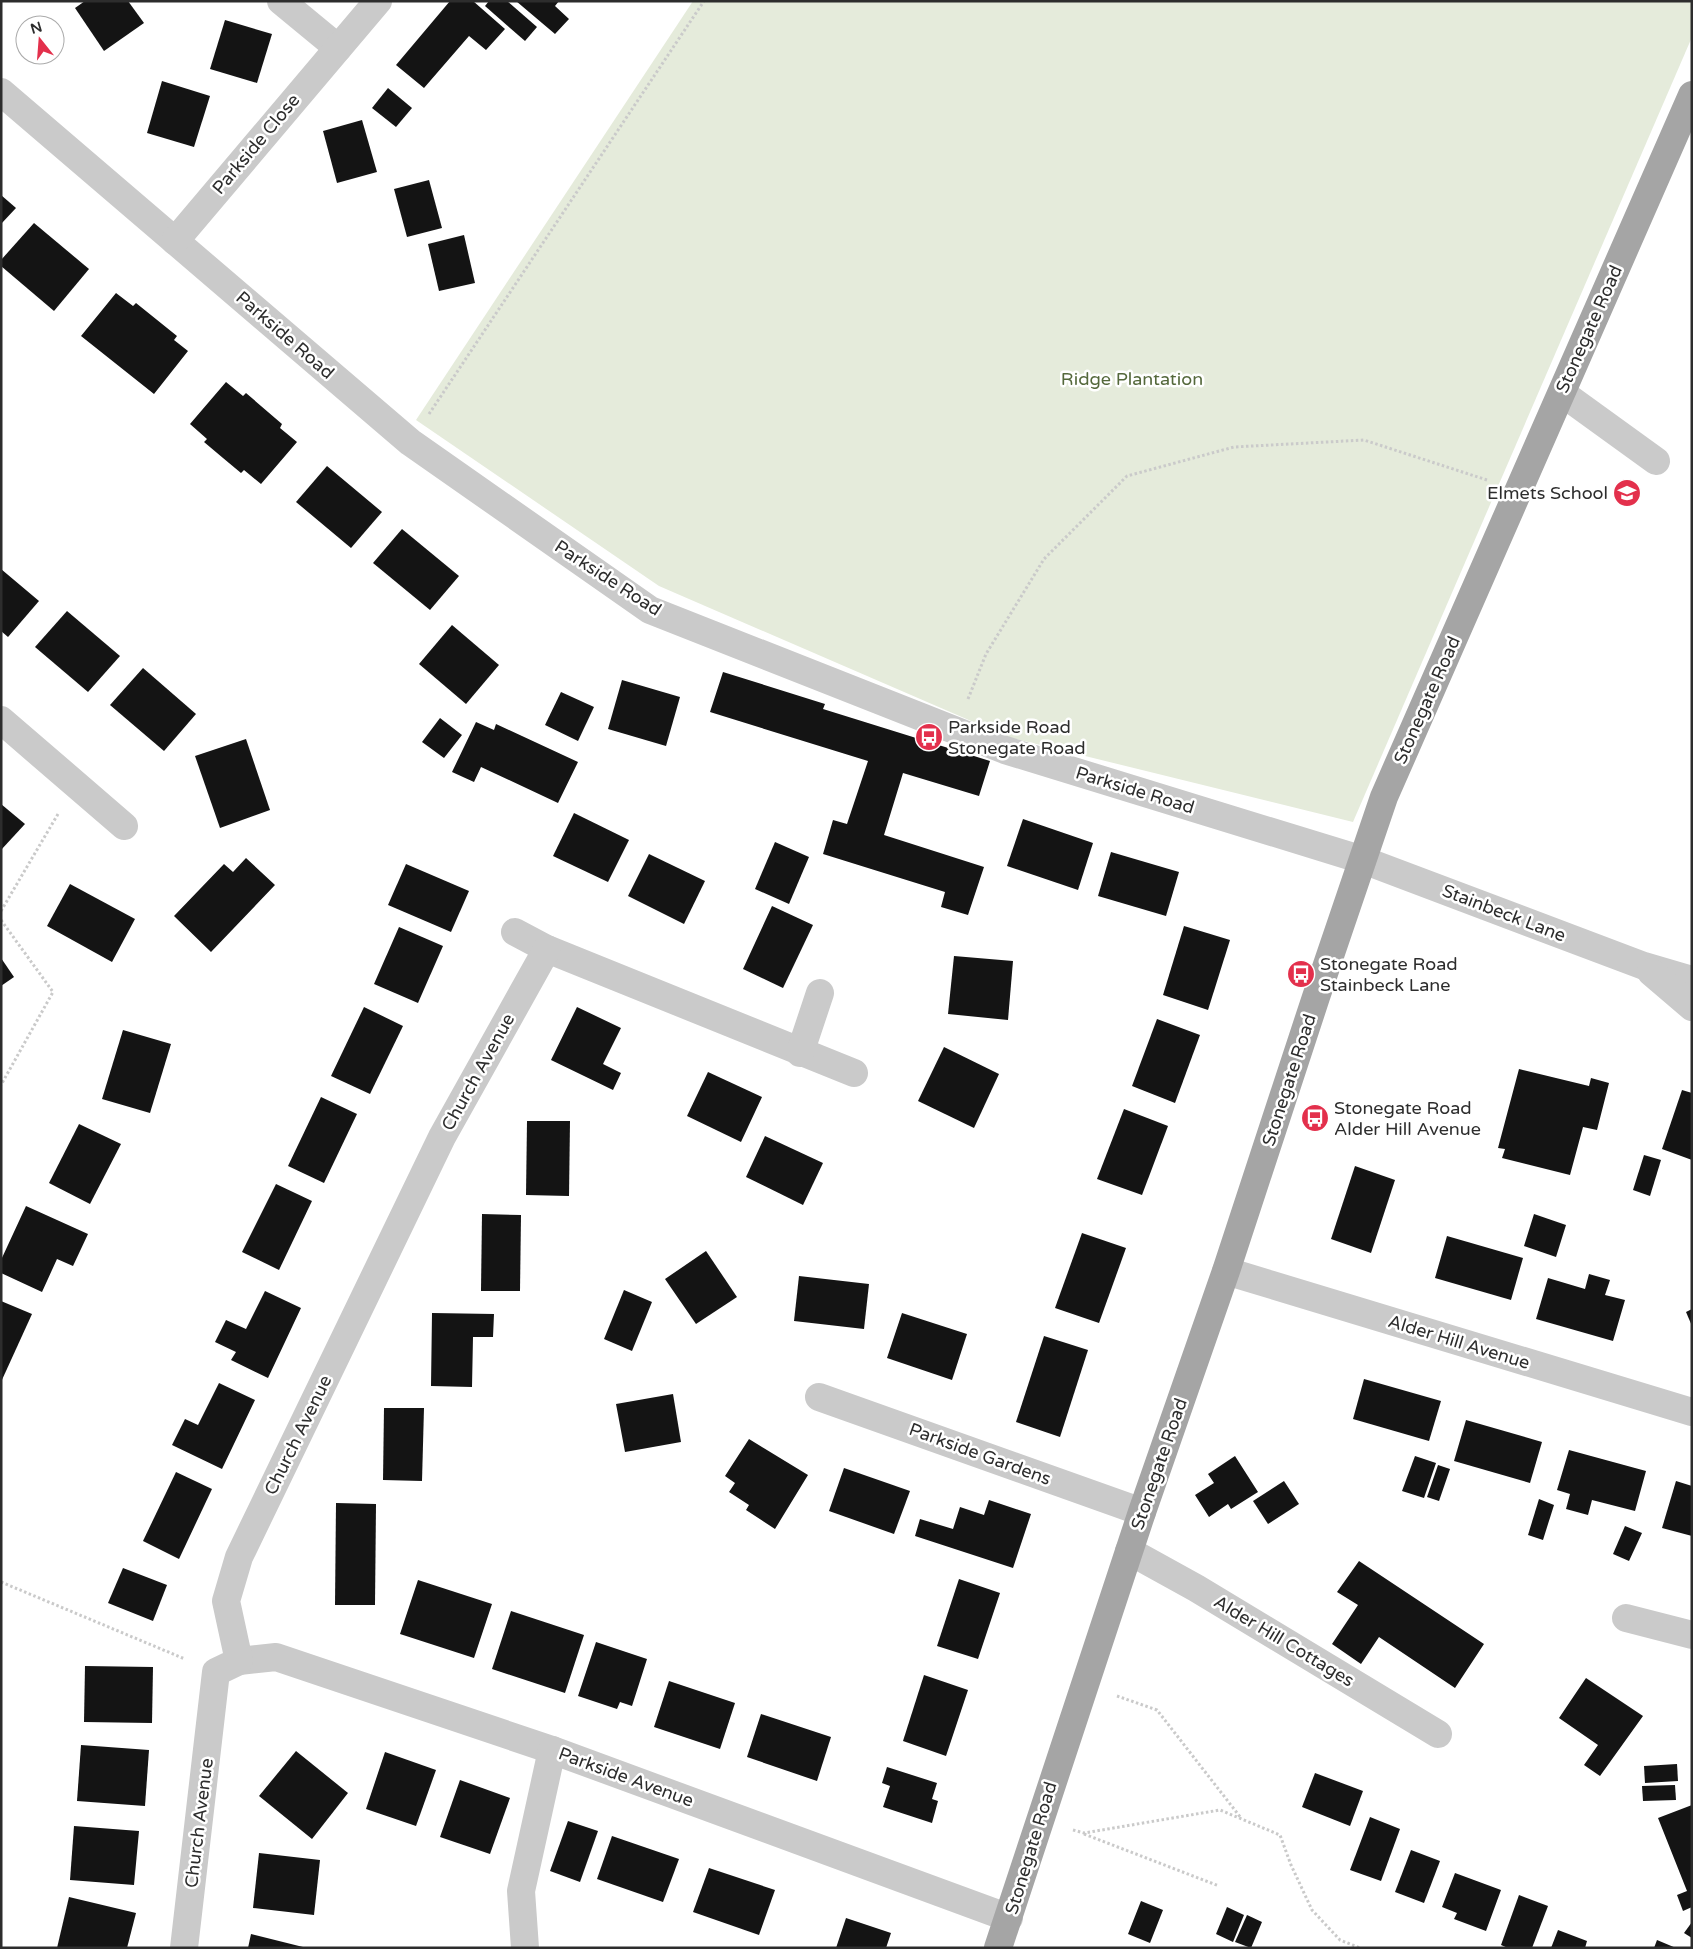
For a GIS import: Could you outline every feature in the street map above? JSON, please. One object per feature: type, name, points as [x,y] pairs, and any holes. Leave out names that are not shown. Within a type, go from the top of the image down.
[{"type":"main road","name":"Stonegate Road","points":[[998,1948],[1084,1684],[1226,1272],[1384,797],[1692,95]]},
{"type":"street","points":[[281,1],[338,48]]},
{"type":"street","name":"Parkside Close","points":[[175,241],[378,1]]},
{"type":"street","name":"Parkside Road","points":[[1,92],[410,442],[650,610],[1005,750],[1364,860]]},
{"type":"street","points":[[1562,392],[1656,461]]},
{"type":"street","points":[[1,720],[124,826]]},
{"type":"street","name":"Stainbeck Lane","points":[[1364,860],[1644,966],[1692,980]]},
{"type":"street","points":[[515,932],[547,949],[800,1053],[854,1073]]},
{"type":"street","name":"Church Avenue","points":[[184,1948],[227,1667],[226,1601],[239,1557],[442,1138],[547,949]]},
{"type":"street","name":"Stainbeck Lane","points":[[1644,966],[1692,1007]]},
{"type":"street","points":[[800,1053],[820,993]]},
{"type":"street","name":"Alder Hill Avenue","points":[[1226,1272],[1692,1412]]},
{"type":"street","name":"Parkside Gardens","points":[[819,1396],[1142,1512]]},
{"type":"street","name":"Alder Hill Cottages","points":[[1129,1551],[1196,1588],[1438,1734]]},
{"type":"street","points":[[1626,1618],[1692,1634]]},
{"type":"street","name":"Parkside Avenue","points":[[227,1667],[276,1657],[552,1750],[1009,1918]]},
{"type":"street","points":[[525,1948],[521,1891],[552,1750]]},
{"type":"path","points":[[410,442],[704,1]]},
{"type":"path","points":[[955,731],[986,654],[1044,559],[1126,476],[1234,447],[1364,440],[1519,490]]},
{"type":"path","points":[[1,911],[76,784]]},
{"type":"path","points":[[1,920],[53,992],[1,1085]]},
{"type":"path","points":[[1,1582],[227,1667]]},
{"type":"path","points":[[1084,1684],[1157,1710],[1241,1819]]},
{"type":"path","points":[[1084,1833],[1220,1810],[1280,1835],[1291,1866],[1312,1910],[1340,1940],[1360,1948]]},
{"type":"path","points":[[1039,1819],[1084,1833],[1219,1886]]},
{"type":"green space","name":"Ridge Plantation","points":[[693,1],[1692,1],[1692,37],[1353,822],[1008,737],[659,586],[416,420]]},
{"type":"building","points":[[85,1],[128,1],[144,23],[104,51],[75,8]]},
{"type":"building","points":[[450,1],[473,1],[505,29],[486,50],[469,36],[424,88],[396,65]]},
{"type":"building","points":[[489,1],[507,1],[537,27],[525,41],[485,6]]},
{"type":"building","points":[[516,1],[559,1],[555,6],[569,19],[555,34]]},
{"type":"building","points":[[225,20],[272,34],[257,83],[210,69]]},
{"type":"building","points":[[162,81],[210,96],[194,147],[147,133]]},
{"type":"building","points":[[388,88],[412,108],[396,127],[372,108]]},
{"type":"building","points":[[362,120],[377,172],[337,183],[323,131]]},
{"type":"building","points":[[429,180],[442,228],[407,237],[394,189]]},
{"type":"building","points":[[1,195],[16,208],[1,224]]},
{"type":"building","points":[[34,223],[89,269],[54,311],[1,266],[1,260]]},
{"type":"building","points":[[464,235],[475,283],[439,291],[428,244]]},
{"type":"building","points":[[116,293],[133,306],[136,303],[177,336],[174,340],[188,351],[154,394],[81,336]]},
{"type":"building","points":[[226,382],[243,396],[246,393],[282,424],[280,428],[297,442],[261,484],[244,470],[241,473],[204,442],[207,439],[190,424]]},
{"type":"building","points":[[327,466],[382,512],[351,548],[296,502]]},
{"type":"building","points":[[402,529],[459,576],[430,610],[373,563]]},
{"type":"building","points":[[1,569],[39,601],[8,637],[1,631]]},
{"type":"building","points":[[67,611],[120,656],[88,692],[35,647]]},
{"type":"building","points":[[452,625],[499,665],[466,704],[419,664]]},
{"type":"building","points":[[143,668],[196,714],[164,751],[110,705]]},
{"type":"building","points":[[723,672],[825,704],[823,709],[990,761],[979,796],[903,773],[884,835],[984,867],[968,915],[941,907],[945,892],[823,854],[833,820],[847,824],[868,761],[710,712]]},
{"type":"building","points":[[622,680],[680,697],[666,746],[608,729]]},
{"type":"building","points":[[561,692],[594,707],[578,741],[545,725]]},
{"type":"building","points":[[440,718],[462,735],[444,758],[422,742]]},
{"type":"building","points":[[476,722],[494,730],[496,724],[578,762],[558,803],[481,767],[474,782],[452,772]]},
{"type":"building","points":[[246,739],[270,810],[220,828],[195,756]]},
{"type":"building","points":[[1,804],[25,824],[1,850]]},
{"type":"building","points":[[574,813],[629,840],[608,882],[553,856]]},
{"type":"building","points":[[1023,819],[1093,843],[1078,890],[1007,866]]},
{"type":"building","points":[[775,842],[809,857],[789,904],[755,889]]},
{"type":"building","points":[[1111,852],[1179,872],[1166,916],[1098,896]]},
{"type":"building","points":[[649,854],[705,881],[684,924],[628,896]]},
{"type":"building","points":[[246,858],[275,885],[211,952],[174,916],[224,864],[233,872]]},
{"type":"building","points":[[406,864],[469,891],[451,932],[388,905]]},
{"type":"building","points":[[70,884],[135,919],[112,962],[47,926]]},
{"type":"building","points":[[772,906],[813,925],[783,988],[743,969]]},
{"type":"building","points":[[1184,926],[1230,940],[1208,1010],[1163,995]]},
{"type":"building","points":[[399,927],[443,946],[418,1003],[374,984]]},
{"type":"building","points":[[954,956],[1013,961],[1008,1020],[948,1014]]},
{"type":"building","points":[[1,958],[14,977],[1,986]]},
{"type":"building","points":[[364,1007],[403,1026],[370,1094],[331,1076]]},
{"type":"building","points":[[577,1007],[621,1028],[603,1064],[621,1073],[613,1090],[551,1060]]},
{"type":"building","points":[[1157,1019],[1200,1035],[1175,1103],[1132,1086]]},
{"type":"building","points":[[123,1030],[171,1044],[150,1113],[102,1099]]},
{"type":"building","points":[[944,1047],[999,1074],[974,1128],[918,1101]]},
{"type":"building","points":[[1519,1069],[1589,1086],[1591,1078],[1609,1083],[1597,1130],[1583,1127],[1570,1175],[1502,1158],[1505,1149],[1498,1148]]},
{"type":"building","points":[[708,1072],[762,1097],[741,1142],[687,1116]]},
{"type":"building","points":[[1682,1090],[1692,1093],[1692,1160],[1662,1149]]},
{"type":"building","points":[[321,1097],[357,1114],[324,1183],[288,1166]]},
{"type":"building","points":[[1124,1109],[1168,1126],[1142,1195],[1097,1179]]},
{"type":"building","points":[[527,1121],[570,1121],[569,1196],[526,1195]]},
{"type":"building","points":[[79,1124],[121,1144],[90,1204],[49,1183]]},
{"type":"building","points":[[765,1136],[823,1163],[803,1205],[746,1177]]},
{"type":"building","points":[[1644,1155],[1661,1160],[1650,1196],[1633,1190]]},
{"type":"building","points":[[1355,1166],[1395,1180],[1371,1253],[1331,1239]]},
{"type":"building","points":[[276,1184],[312,1201],[279,1270],[242,1252]]},
{"type":"building","points":[[26,1206],[88,1234],[73,1266],[57,1259],[42,1292],[1,1273],[1,1260]]},
{"type":"building","points":[[482,1214],[521,1215],[520,1291],[481,1291]]},
{"type":"building","points":[[1534,1214],[1566,1225],[1556,1257],[1524,1246]]},
{"type":"building","points":[[1082,1233],[1126,1248],[1099,1323],[1055,1308]]},
{"type":"building","points":[[1447,1236],[1523,1258],[1511,1300],[1435,1278]]},
{"type":"building","points":[[706,1251],[737,1297],[696,1324],[665,1279]]},
{"type":"building","points":[[1589,1274],[1610,1280],[1605,1295],[1625,1300],[1613,1341],[1536,1319],[1548,1278],[1585,1289]]},
{"type":"building","points":[[799,1276],[869,1284],[864,1329],[794,1321]]},
{"type":"building","points":[[624,1290],[652,1302],[632,1351],[604,1339]]},
{"type":"building","points":[[265,1291],[301,1308],[268,1378],[231,1360],[236,1352],[215,1342],[226,1320],[246,1329]]},
{"type":"building","points":[[1,1301],[32,1314],[1,1382]]},
{"type":"building","points":[[1692,1309],[1692,1326],[1686,1312]]},
{"type":"building","points":[[432,1313],[494,1314],[493,1337],[473,1337],[472,1387],[431,1386]]},
{"type":"building","points":[[902,1313],[967,1334],[952,1380],[887,1358]]},
{"type":"building","points":[[1044,1336],[1088,1350],[1060,1437],[1016,1422]]},
{"type":"building","points":[[1364,1379],[1441,1401],[1429,1441],[1353,1419]]},
{"type":"building","points":[[219,1383],[255,1400],[222,1469],[172,1445],[185,1419],[198,1425]]},
{"type":"building","points":[[673,1394],[681,1442],[625,1452],[616,1404]]},
{"type":"building","points":[[384,1408],[424,1408],[422,1481],[383,1480]]},
{"type":"building","points":[[1466,1420],[1542,1442],[1530,1483],[1454,1461]]},
{"type":"building","points":[[749,1439],[808,1475],[775,1529],[746,1510],[749,1505],[729,1492],[735,1483],[725,1476]]},
{"type":"building","points":[[1569,1450],[1646,1471],[1635,1511],[1592,1500],[1588,1515],[1566,1509],[1570,1494],[1557,1490]]},
{"type":"building","points":[[1235,1456],[1258,1492],[1231,1509],[1228,1504],[1209,1517],[1195,1495],[1214,1483],[1208,1474]]},
{"type":"building","points":[[1415,1456],[1436,1463],[1424,1498],[1402,1491]]},
{"type":"building","points":[[1438,1465],[1450,1469],[1439,1501],[1427,1497]]},
{"type":"building","points":[[844,1468],[910,1491],[894,1534],[829,1511]]},
{"type":"building","points":[[176,1472],[212,1489],[179,1559],[143,1541]]},
{"type":"building","points":[[1284,1481],[1299,1504],[1268,1524],[1253,1501]]},
{"type":"building","points":[[1676,1481],[1692,1486],[1692,1536],[1662,1528]]},
{"type":"building","points":[[1539,1499],[1554,1505],[1543,1540],[1528,1535]]},
{"type":"building","points":[[989,1500],[1031,1514],[1013,1568],[915,1536],[920,1519],[953,1529],[960,1507],[984,1515]]},
{"type":"building","points":[[336,1503],[376,1504],[375,1605],[335,1605]]},
{"type":"building","points":[[1625,1526],[1642,1533],[1629,1561],[1613,1554]]},
{"type":"building","points":[[1359,1561],[1484,1644],[1455,1688],[1379,1637],[1361,1664],[1332,1644],[1358,1605],[1337,1592]]},
{"type":"building","points":[[123,1568],[167,1585],[153,1621],[108,1603]]},
{"type":"building","points":[[959,1579],[1000,1593],[978,1659],[937,1646]]},
{"type":"building","points":[[418,1580],[492,1604],[474,1658],[400,1634]]},
{"type":"building","points":[[511,1611],[584,1635],[565,1693],[492,1669]]},
{"type":"building","points":[[596,1642],[647,1659],[632,1706],[620,1702],[617,1709],[578,1696]]},
{"type":"building","points":[[85,1666],[153,1667],[152,1723],[84,1722]]},
{"type":"building","points":[[924,1675],[968,1690],[946,1756],[903,1741]]},
{"type":"building","points":[[1586,1678],[1643,1716],[1600,1776],[1584,1765],[1598,1745],[1559,1718]]},
{"type":"building","points":[[669,1681],[735,1703],[720,1749],[654,1727]]},
{"type":"building","points":[[761,1714],[831,1737],[817,1781],[747,1757]]},
{"type":"building","points":[[81,1745],[149,1750],[145,1806],[77,1801]]},
{"type":"building","points":[[296,1751],[348,1793],[312,1839],[259,1796]]},
{"type":"building","points":[[385,1752],[436,1770],[416,1826],[366,1809]]},
{"type":"building","points":[[1677,1764],[1678,1781],[1645,1783],[1644,1766]]},
{"type":"building","points":[[887,1767],[937,1783],[932,1799],[938,1801],[932,1823],[883,1807],[890,1786],[882,1783]]},
{"type":"building","points":[[1315,1773],[1363,1791],[1350,1826],[1302,1807]]},
{"type":"building","points":[[460,1780],[510,1798],[490,1854],[440,1837]]},
{"type":"building","points":[[1675,1785],[1676,1800],[1643,1801],[1642,1786]]},
{"type":"building","points":[[1692,1805],[1692,1907],[1683,1911],[1677,1895],[1687,1891],[1658,1818]]},
{"type":"building","points":[[1370,1817],[1400,1829],[1381,1881],[1350,1870]]},
{"type":"building","points":[[568,1821],[598,1831],[580,1882],[550,1871]]},
{"type":"building","points":[[74,1826],[139,1831],[134,1885],[70,1880]]},
{"type":"building","points":[[612,1836],[679,1859],[663,1902],[597,1879]]},
{"type":"building","points":[[1411,1850],[1440,1861],[1424,1903],[1395,1892]]},
{"type":"building","points":[[259,1853],[320,1860],[314,1915],[253,1908]]},
{"type":"building","points":[[709,1868],[775,1890],[759,1935],[693,1912]]},
{"type":"building","points":[[1455,1873],[1501,1890],[1486,1931],[1454,1919],[1457,1913],[1442,1907]]},
{"type":"building","points":[[1519,1895],[1548,1906],[1532,1948],[1508,1948],[1501,1945]]},
{"type":"building","points":[[69,1897],[136,1913],[127,1948],[57,1948]]},
{"type":"building","points":[[1141,1901],[1163,1910],[1150,1943],[1128,1934]]},
{"type":"building","points":[[1227,1907],[1244,1915],[1233,1942],[1216,1934]]},
{"type":"building","points":[[1247,1915],[1262,1922],[1251,1948],[1235,1942]]},
{"type":"building","points":[[846,1918],[891,1933],[886,1948],[836,1948]]},
{"type":"building","points":[[1692,1922],[1692,1938],[1684,1933]]},
{"type":"building","points":[[1558,1930],[1587,1941],[1585,1948],[1551,1948]]},
{"type":"building","points":[[251,1934],[303,1947],[303,1948],[248,1948]]},
{"type":"building","points":[[1657,1940],[1676,1948],[1654,1948]]},
{"type":"place","name":"Elmets School","points":[[1627,493]]},
{"type":"place","name":"Parkside Road Stonegate Road","points":[[929,737]]},
{"type":"place","name":"Stonegate Road Stainbeck Lane","points":[[1301,974]]},
{"type":"place","name":"Stonegate Road Alder Hill Avenue","points":[[1315,1118]]}]
